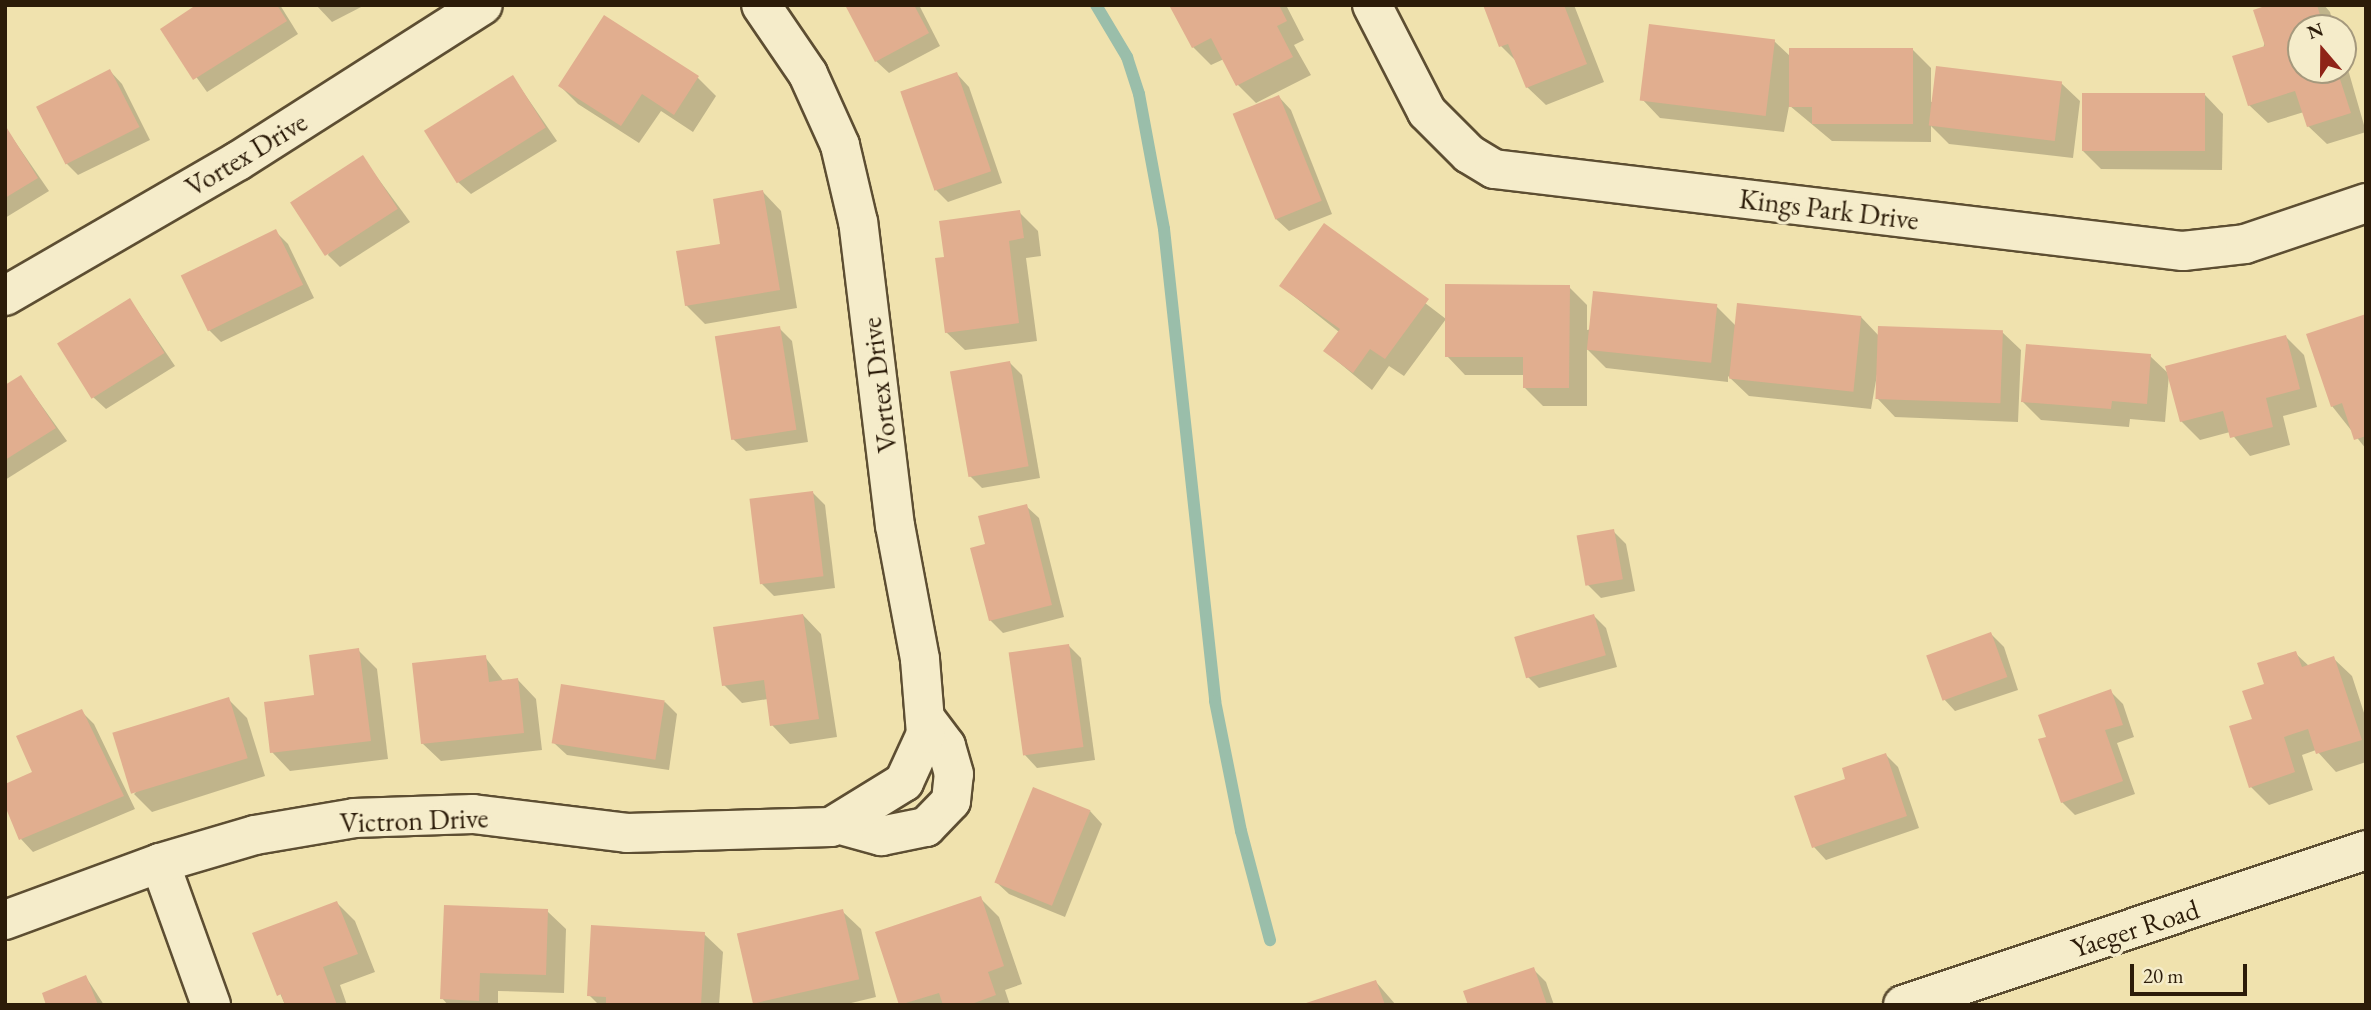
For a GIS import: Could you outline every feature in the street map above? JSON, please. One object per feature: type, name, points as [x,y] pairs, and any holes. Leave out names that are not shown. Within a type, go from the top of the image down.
[{"type":"street","name":"Vortex Drive","points":[[5,296],[238,160],[482,5]]},
{"type":"street","name":"Vortex Drive","points":[[761,5],[808,74],[839,145],[855,209],[895,526],[920,659],[926,734],[904,782]]},
{"type":"street","name":"Kings Park Drive","points":[[1372,5],[1427,113],[1469,154],[1494,169],[2183,251],[2245,244],[2366,203]]},
{"type":"street","name":"Victron Drive","points":[[5,920],[160,863],[255,835],[354,818],[473,814],[627,833],[837,824],[881,836],[926,827],[951,801],[954,774],[946,747],[925,718]]},
{"type":"street","name":"Victron Drive","points":[[837,824],[904,782]]},
{"type":"street","name":"Yaeger Road","points":[[1903,1005],[2366,850]]},
{"type":"street","points":[[160,863],[211,1005]]},
{"type":"building","points":[[196,5],[277,5],[287,21],[193,80],[160,29]]},
{"type":"building","points":[[845,5],[914,5],[929,33],[875,62]]},
{"type":"building","points":[[1279,5],[1287,21],[1277,26],[1293,57],[1236,86],[1211,38],[1192,48],[1170,7]]},
{"type":"building","points":[[1483,5],[1564,5],[1587,64],[1526,88],[1508,44],[1499,47]]},
{"type":"building","points":[[2268,5],[2317,5],[2320,14],[2287,14],[2287,84],[2342,84],[2351,113],[2307,127],[2295,91],[2248,106],[2232,56],[2265,46],[2253,10]]},
{"type":"building","points":[[604,15],[699,76],[674,115],[642,94],[621,126],[558,86]]},
{"type":"building","points":[[1649,24],[1775,39],[1766,116],[1640,100]]},
{"type":"building","points":[[1789,48],[1913,48],[1913,124],[1812,124],[1812,107],[1789,107]]},
{"type":"building","points":[[1936,66],[2062,81],[2055,141],[1929,126]]},
{"type":"building","points":[[110,69],[140,127],[66,165],[36,107]]},
{"type":"building","points":[[957,72],[991,171],[934,191],[900,92]]},
{"type":"building","points":[[513,75],[546,128],[457,183],[424,131]]},
{"type":"building","points":[[2082,93],[2205,93],[2205,151],[2082,151]]},
{"type":"building","points":[[1279,95],[1322,201],[1275,219],[1233,114]]},
{"type":"building","points":[[5,125],[38,178],[5,198]]},
{"type":"building","points":[[363,155],[398,209],[325,256],[290,202]]},
{"type":"building","points":[[763,190],[780,290],[685,306],[676,251],[720,244],[713,199]]},
{"type":"building","points":[[1020,210],[1024,238],[1009,241],[1019,323],[945,333],[935,258],[944,257],[939,221]]},
{"type":"building","points":[[1324,223],[1429,299],[1385,359],[1370,349],[1353,373],[1323,351],[1340,329],[1279,286]]},
{"type":"building","points":[[276,229],[303,285],[208,331],[181,275]]},
{"type":"building","points":[[1445,284],[1570,285],[1569,388],[1523,388],[1523,357],[1445,357]]},
{"type":"building","points":[[1593,291],[1717,304],[1711,363],[1587,350]]},
{"type":"building","points":[[130,298],[164,353],[92,399],[57,344]]},
{"type":"building","points":[[1737,303],[1861,316],[1853,392],[1729,379]]},
{"type":"building","points":[[2366,314],[2366,436],[2354,440],[2342,403],[2331,407],[2306,334]]},
{"type":"building","points":[[780,326],[796,430],[731,440],[715,336]]},
{"type":"building","points":[[1878,326],[2003,330],[2000,403],[1875,399]]},
{"type":"building","points":[[2286,335],[2300,389],[2266,398],[2273,427],[2230,438],[2223,411],[2180,422],[2165,366]]},
{"type":"building","points":[[2026,344],[2151,354],[2147,404],[2112,401],[2111,409],[2021,402]]},
{"type":"building","points":[[1010,361],[1029,466],[969,477],[950,372]]},
{"type":"building","points":[[21,375],[56,428],[5,460],[5,385]]},
{"type":"building","points":[[813,491],[823,576],[760,584],[749,499]]},
{"type":"building","points":[[1027,504],[1052,605],[989,621],[970,548],[985,544],[978,516]]},
{"type":"building","points":[[1614,529],[1623,579],[1585,586],[1577,536]]},
{"type":"building","points":[[803,614],[819,719],[770,726],[764,680],[722,686],[713,627]]},
{"type":"building","points":[[1594,614],[1606,655],[1526,678],[1514,637]]},
{"type":"building","points":[[1991,632],[2007,677],[1943,701],[1926,656]]},
{"type":"building","points":[[1069,644],[1083,747],[1023,755],[1009,652]]},
{"type":"building","points":[[359,648],[371,741],[270,753],[264,702],[314,695],[309,655]]},
{"type":"building","points":[[2296,651],[2302,667],[2334,656],[2362,740],[2316,754],[2308,729],[2284,737],[2295,772],[2249,788],[2229,726],[2252,719],[2242,691],[2264,684],[2257,663]]},
{"type":"building","points":[[486,655],[489,682],[518,678],[524,733],[421,744],[412,663]]},
{"type":"building","points":[[561,684],[665,700],[655,760],[552,743]]},
{"type":"building","points":[[2111,689],[2123,725],[2105,730],[2123,781],[2061,803],[2038,739],[2046,737],[2038,715]]},
{"type":"building","points":[[229,697],[248,758],[131,794],[112,733]]},
{"type":"building","points":[[82,709],[124,796],[19,840],[5,806],[5,784],[32,772],[16,736]]},
{"type":"building","points":[[1886,753],[1907,816],[1812,848],[1794,796],[1845,779],[1842,768]]},
{"type":"building","points":[[1033,787],[1090,810],[1052,906],[994,882]]},
{"type":"building","points":[[981,896],[1004,966],[988,972],[996,995],[969,1005],[943,1005],[939,993],[899,1005],[875,932]]},
{"type":"building","points":[[337,901],[358,954],[323,967],[337,1005],[285,1005],[281,994],[277,996],[252,933]]},
{"type":"building","points":[[444,905],[548,909],[546,975],[480,973],[479,1001],[440,999]]},
{"type":"building","points":[[843,909],[859,979],[753,1004],[737,934]]},
{"type":"building","points":[[591,925],[705,932],[701,1005],[606,1005],[606,997],[587,996]]},
{"type":"building","points":[[1534,967],[1547,1005],[1468,1005],[1463,991]]},
{"type":"building","points":[[86,975],[98,1005],[46,1005],[42,993]]},
{"type":"building","points":[[1376,980],[1385,1005],[1303,1005],[1303,1004]]},
{"type":"waterway","points":[[1096,5],[1127,57],[1139,94],[1164,229],[1215,701],[1241,831],[1270,940]]}]
